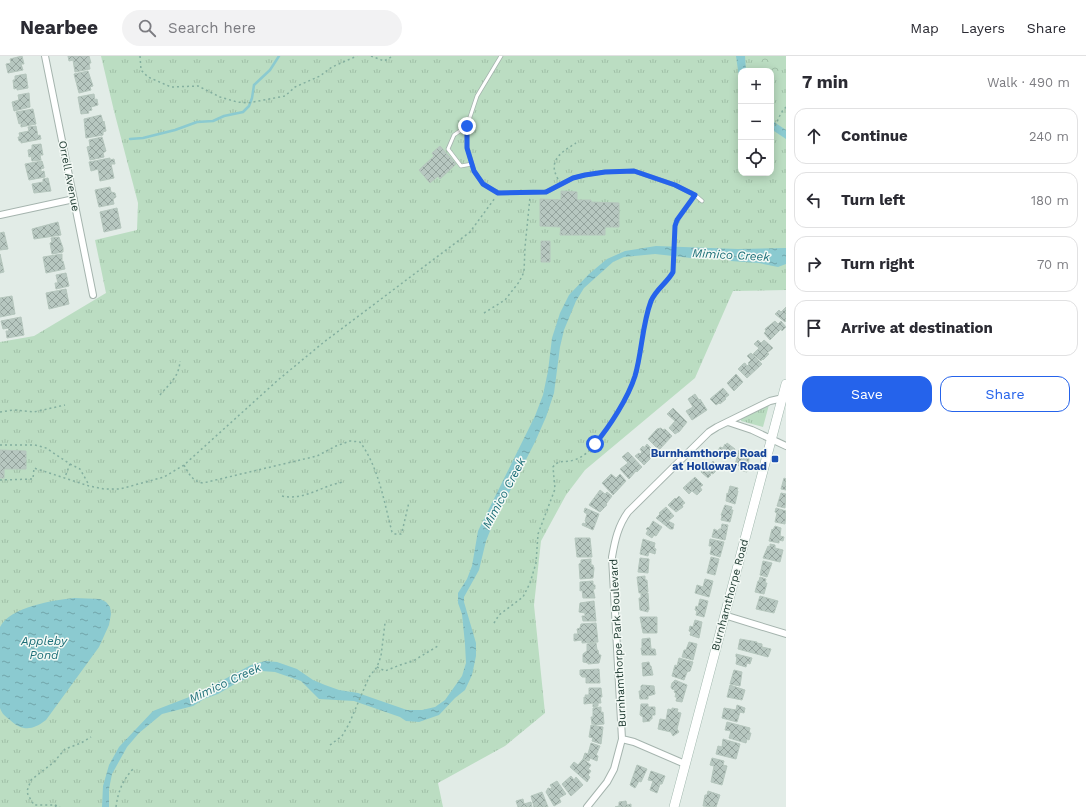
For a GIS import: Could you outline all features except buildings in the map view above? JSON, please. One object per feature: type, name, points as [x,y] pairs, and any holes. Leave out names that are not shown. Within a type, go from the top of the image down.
[{"type":"main road","name":"Burnhamthorpe Road","points":[[674,807],[786,384]]},
{"type":"street","name":"Orrell Avenue","points":[[45,56],[93,295]]},
{"type":"street","points":[[0,215],[74,199]]},
{"type":"street","name":"Burnhamthorpe Park Boulevard","points":[[587,807],[608,782],[614,769],[622,739],[612,557],[615,540],[623,520],[628,512],[709,432],[770,401],[782,398]]},
{"type":"street","points":[[728,422],[752,430],[786,446]]},
{"type":"street","points":[[724,615],[786,634]]},
{"type":"street","points":[[622,739],[634,742],[685,764]]},
{"type":"lane","points":[[500,56],[477,96],[467,126],[467,148],[474,171],[483,184],[498,193],[546,192],[573,178],[585,175],[605,172],[634,171],[675,185],[695,195],[702,201]]},
{"type":"lane","points":[[467,126],[454,135],[448,149],[461,166],[472,164]]},
{"type":"path","points":[[140,56],[141,70],[148,77],[171,87],[198,86],[220,97],[248,104],[285,96],[295,87],[320,76],[332,67],[357,56]]},
{"type":"path","points":[[371,56],[384,61],[393,56]]},
{"type":"path","points":[[774,129],[781,113],[786,107]]},
{"type":"path","points":[[561,184],[555,174],[554,168],[556,160],[562,152],[576,143]]},
{"type":"path","points":[[484,313],[505,300],[519,282],[524,272],[531,192]]},
{"type":"path","points":[[0,480],[33,479],[34,468],[89,486],[104,489],[120,489],[164,477],[184,465],[278,380],[324,342],[470,232],[498,193]]},
{"type":"path","points":[[494,623],[499,615],[523,597],[530,583],[536,563],[538,534],[555,489],[553,467],[555,464],[574,460],[587,453],[608,426],[635,376],[652,300],[673,272],[674,231],[677,220],[695,195]]},
{"type":"path","points":[[160,395],[176,376],[179,370],[180,361]]},
{"type":"path","points":[[0,412],[14,410],[34,412],[65,405]]},
{"type":"path","points":[[184,465],[192,479],[196,482],[203,483],[317,456],[336,446],[350,441],[360,442],[367,452],[376,471],[392,532],[395,534],[401,534],[402,532],[409,502]]},
{"type":"path","points":[[0,445],[35,445],[46,448],[80,469],[89,486]]},
{"type":"path","points":[[65,477],[70,464]]},
{"type":"path","points":[[282,496],[290,498],[301,496],[335,483],[344,482]]},
{"type":"path","points":[[330,745],[342,736],[349,724],[369,677],[377,667],[381,656],[384,623]]},
{"type":"path","points":[[377,667],[385,670],[413,661],[438,646]]},
{"type":"path","points":[[60,807],[39,806],[33,804],[27,790],[31,780],[54,762],[65,749],[81,743],[91,737]]},
{"type":"path","points":[[116,807],[121,785],[133,769]]},
{"type":"green space","points":[[101,56],[786,56],[786,290],[733,291],[695,378],[585,470],[566,495],[541,541],[534,605],[545,713],[505,746],[438,783],[443,807],[0,807],[0,342],[34,336],[106,293],[95,240],[137,230],[138,203]]},
{"type":"green space","points":[[754,56],[776,56],[780,73],[774,74],[774,68],[756,68]]},
{"type":"green space","points":[[770,401],[763,427],[741,421],[741,415]]},
{"type":"water","points":[[736,56],[745,56],[746,68],[738,68],[738,70]]},
{"type":"water","points":[[774,122],[786,130],[786,139],[774,131]]},
{"type":"water","name":"Mimico Creek","points":[[656,246],[738,249],[786,248],[786,264],[778,267],[759,263],[731,261],[720,256],[691,258],[655,254],[624,257],[613,262],[584,288],[576,301],[564,330],[560,347],[554,393],[546,417],[535,442],[492,526],[486,541],[479,570],[464,597],[464,602],[476,643],[476,656],[472,675],[465,690],[439,715],[419,722],[406,721],[400,717],[354,701],[319,699],[301,681],[275,672],[262,671],[218,694],[204,699],[193,706],[162,714],[139,733],[127,747],[112,774],[109,789],[109,807],[102,807],[103,786],[109,765],[119,747],[153,711],[197,694],[251,665],[265,661],[277,662],[297,669],[313,680],[325,685],[339,690],[358,693],[407,710],[422,710],[435,707],[445,700],[462,676],[466,663],[462,614],[458,603],[458,593],[467,579],[472,566],[478,531],[535,416],[543,395],[552,338],[560,313],[569,295],[589,274],[607,259],[625,251]]},
{"type":"water","name":"Appleby Pond","points":[[74,598],[100,599],[106,602],[110,607],[111,614],[109,625],[99,647],[46,720],[32,728],[24,728],[19,726],[5,716],[0,708],[0,627],[5,620],[13,614],[33,606]]},
{"type":"waterway","points":[[130,139],[143,138],[175,130],[197,122],[213,121],[224,116],[243,112],[249,106],[254,85],[270,70],[279,56]]},
{"type":"place","name":"Burnhamthorpe Road at Holloway Road","points":[[775,459]]},
{"type":"route","points":[[467,126],[467,148],[474,171],[483,184],[498,193],[546,192],[573,178],[585,175],[605,172],[634,171],[675,185],[695,195],[677,220],[675,226],[673,272],[656,292],[652,300],[635,376],[631,387],[608,426],[595,444]]}]
